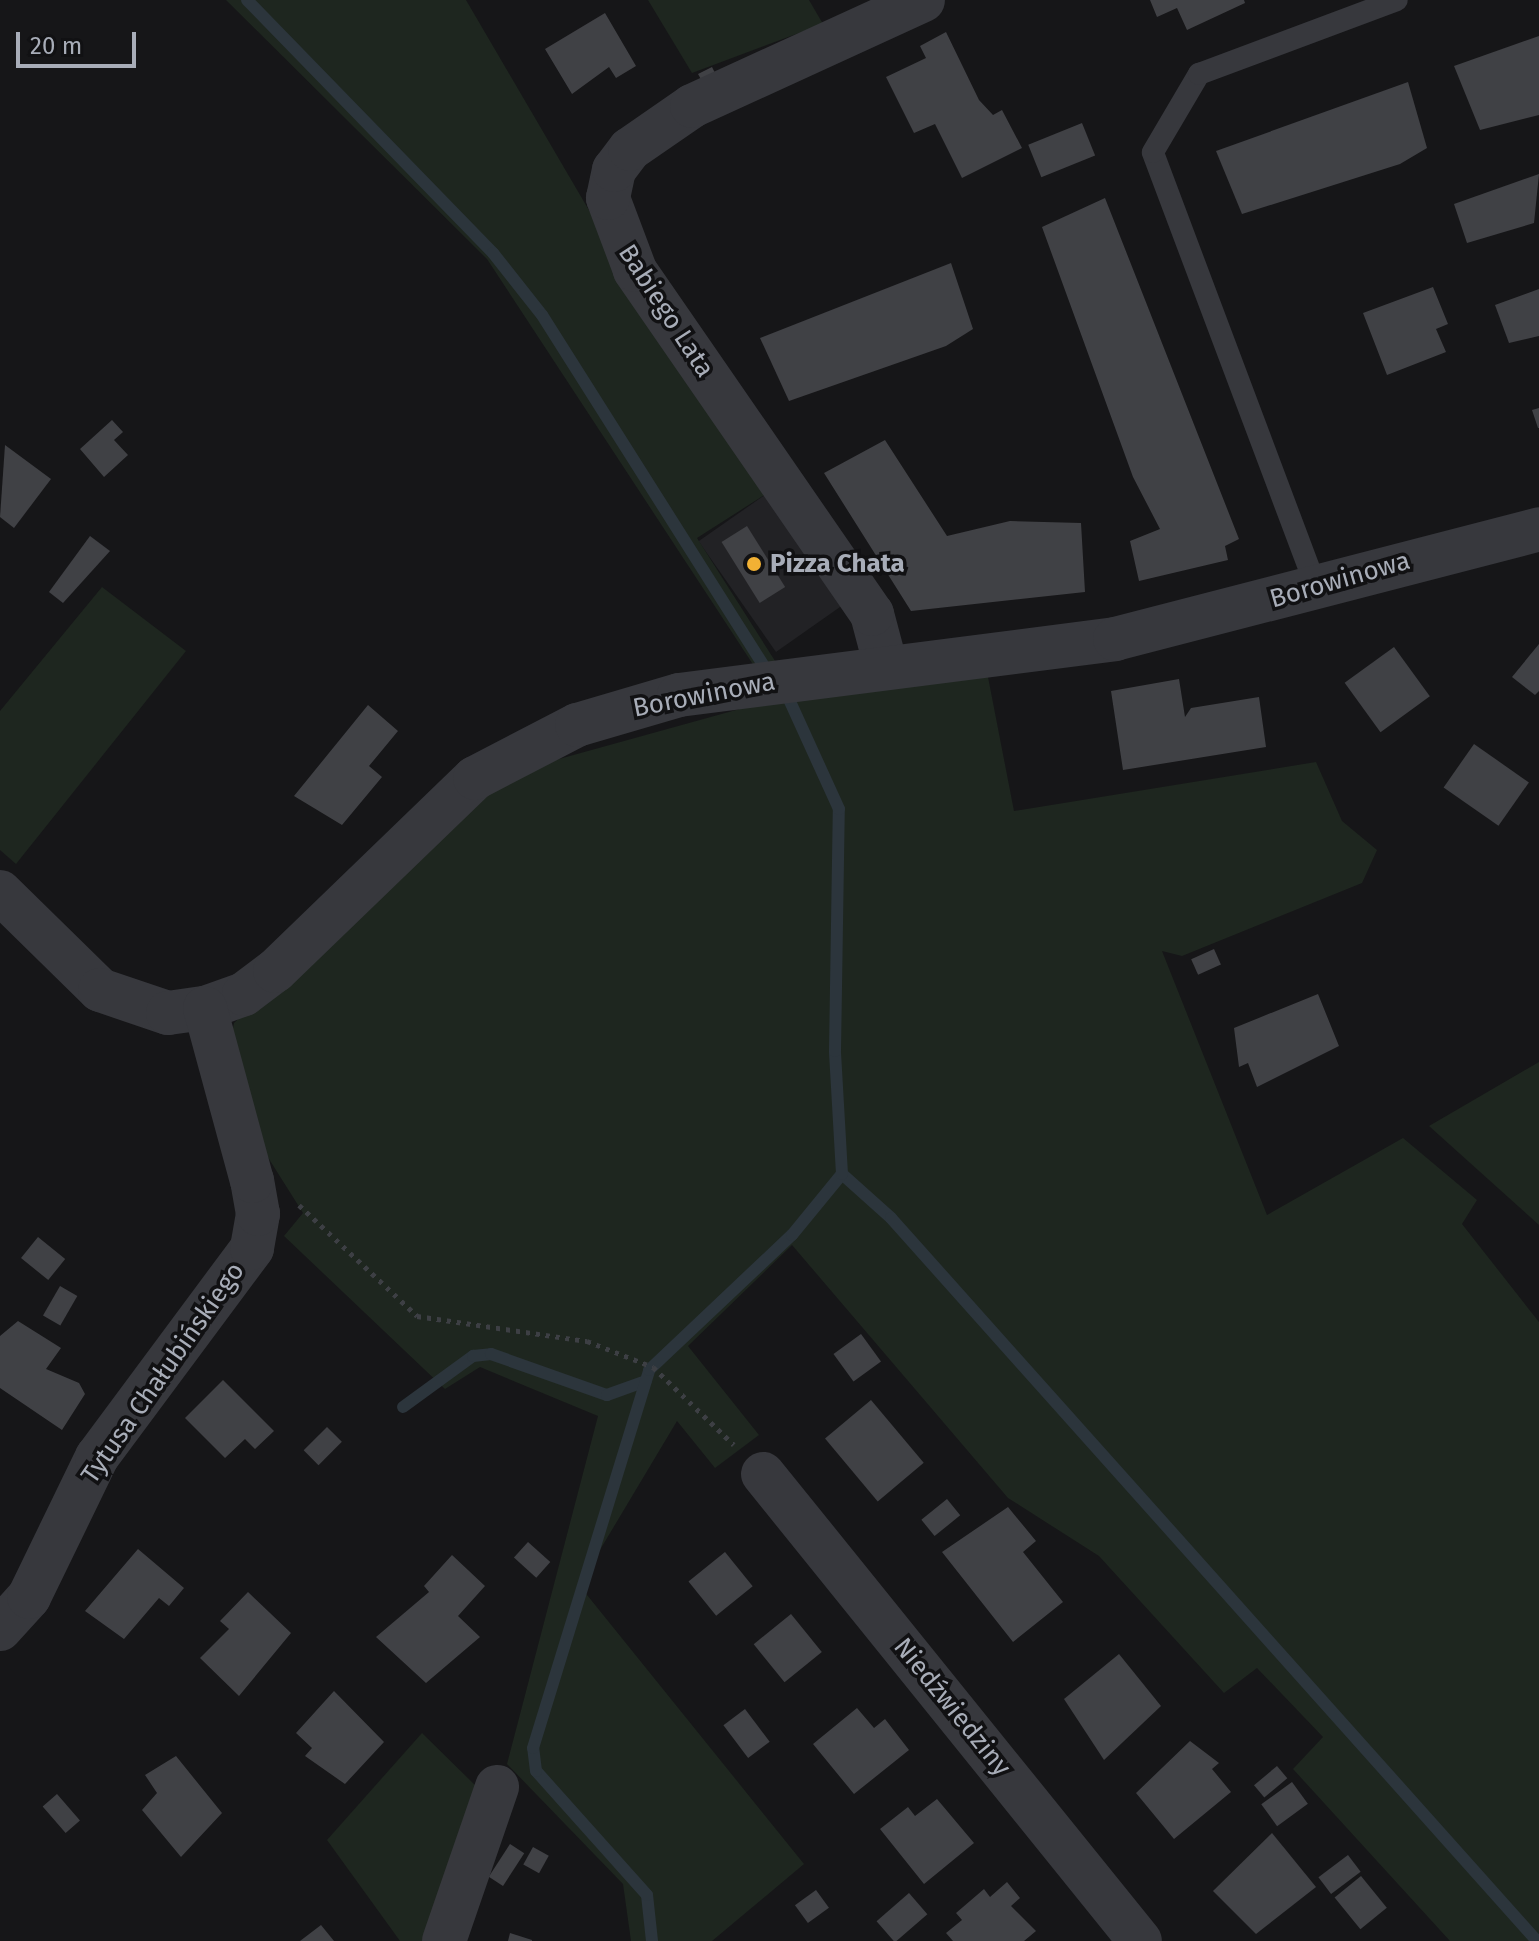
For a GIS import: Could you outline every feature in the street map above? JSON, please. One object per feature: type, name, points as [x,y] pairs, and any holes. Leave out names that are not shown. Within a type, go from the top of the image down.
[{"type":"street","name":"Babiego Lata","points":[[885,663],[872,614],[635,270],[608,198],[614,170],[630,149],[692,106],[923,0]]},
{"type":"street","name":"Borowinowa","points":[[0,892],[100,990],[168,1013],[205,1008],[244,994],[275,971],[436,809],[526,747],[679,695],[885,663],[1115,639],[1315,584],[1539,529]]},
{"type":"street","name":"Tytusa Chałubińskiego","points":[[0,1629],[29,1597],[97,1457],[252,1248],[258,1214],[252,1181],[205,1008]]},
{"type":"street","name":"Niedźwiedziny","points":[[763,1474],[1140,1941]]},
{"type":"street","points":[[444,1941],[497,1787]]},
{"type":"lane","points":[[1315,584],[1153,152],[1199,74],[1397,0]]},
{"type":"path","points":[[252,1181],[311,1211],[417,1316],[587,1341],[653,1367],[763,1474]]},
{"type":"shaded area","points":[[226,0],[466,0],[666,342],[769,492],[697,538],[777,664],[756,669],[487,259]]},
{"type":"shaded area","points":[[648,0],[809,0],[823,24],[692,73]]},
{"type":"shaded area","points":[[769,492],[846,603],[776,652],[699,541]]},
{"type":"shaded area","points":[[102,587],[186,651],[16,864],[0,850],[0,711]]},
{"type":"shaded area","points":[[988,677],[1014,811],[1316,762],[1342,821],[1377,850],[1362,883],[1182,956],[1162,951],[1267,1215],[1403,1138],[1477,1200],[1462,1224],[1539,1322],[1539,1941],[1450,1941],[1293,1769],[1323,1737],[1257,1668],[1224,1693],[1099,1556],[1008,1498],[792,1245],[688,1346],[759,1435],[715,1468],[677,1421],[579,1585],[804,1864],[712,1941],[631,1941],[623,1884],[507,1764],[598,1416],[480,1367],[445,1389],[284,1236],[303,1213],[252,1132],[227,1058],[234,1023],[439,832],[523,769],[772,700]]},
{"type":"shaded area","points":[[1539,1062],[1539,1225],[1429,1126]]},
{"type":"shaded area","points":[[422,1733],[480,1790],[427,1941],[400,1941],[327,1840]]},
{"type":"building","points":[[1150,0],[1244,0],[1245,3],[1187,30],[1177,8],[1157,17]]},
{"type":"building","points":[[605,13],[636,66],[616,78],[609,67],[572,94],[545,49]]},
{"type":"building","points":[[946,32],[979,100],[993,115],[1002,110],[1022,148],[962,178],[935,124],[914,133],[886,77],[926,58],[920,46]]},
{"type":"building","points":[[1539,36],[1539,115],[1480,130],[1454,66]]},
{"type":"building","points":[[712,67],[716,75],[703,83],[698,74]]},
{"type":"building","points":[[1408,82],[1427,148],[1400,164],[1242,214],[1216,151]]},
{"type":"building","points":[[1082,123],[1095,155],[1041,177],[1028,145]]},
{"type":"building","points":[[1539,174],[1534,223],[1467,243],[1454,204]]},
{"type":"building","points":[[1105,198],[1239,539],[1225,546],[1228,560],[1139,581],[1130,541],[1160,529],[1133,477],[1042,227]]},
{"type":"building","points":[[951,263],[973,329],[946,346],[789,401],[760,338]]},
{"type":"building","points":[[1433,287],[1448,324],[1436,329],[1446,352],[1387,375],[1363,313]]},
{"type":"building","points":[[1539,289],[1539,336],[1509,343],[1495,305]]},
{"type":"building","points":[[1539,408],[1539,428],[1538,428],[1532,410]]},
{"type":"building","points":[[112,420],[123,432],[114,440],[128,455],[104,477],[80,449]]},
{"type":"building","points":[[885,440],[947,536],[1010,521],[1081,523],[1085,592],[911,611],[824,473]]},
{"type":"building","points":[[5,445],[51,479],[14,528],[0,517]]},
{"type":"building","name":"Pizza Chata","points":[[747,526],[785,587],[760,603],[722,542]]},
{"type":"building","points":[[90,536],[110,551],[63,603],[49,592]]},
{"type":"building","points":[[1539,644],[1539,691],[1535,695],[1512,677]]},
{"type":"building","points":[[1394,647],[1430,696],[1381,732],[1345,683]]},
{"type":"building","points":[[1179,679],[1185,717],[1191,708],[1259,697],[1266,747],[1123,770],[1111,691]]},
{"type":"building","points":[[368,705],[398,731],[369,766],[382,777],[342,825],[294,796]]},
{"type":"building","points":[[1474,744],[1529,782],[1498,826],[1444,787]]},
{"type":"building","points":[[1214,949],[1221,965],[1198,975],[1191,959]]},
{"type":"building","points":[[1318,994],[1339,1046],[1257,1087],[1248,1063],[1239,1067],[1234,1028]]},
{"type":"building","points":[[38,1237],[65,1259],[48,1280],[21,1258]]},
{"type":"building","points":[[60,1286],[77,1296],[60,1325],[43,1315]]},
{"type":"building","points":[[18,1321],[61,1348],[46,1369],[79,1383],[85,1394],[62,1430],[0,1388],[0,1336]]},
{"type":"building","points":[[861,1334],[881,1362],[853,1381],[833,1354]]},
{"type":"building","points":[[223,1380],[274,1431],[255,1449],[245,1439],[225,1458],[185,1418]]},
{"type":"building","points":[[871,1400],[924,1463],[878,1501],[825,1439]]},
{"type":"building","points":[[327,1427],[342,1442],[319,1465],[304,1450]]},
{"type":"building","points":[[947,1499],[960,1515],[935,1536],[921,1520]]},
{"type":"building","points":[[1008,1507],[1036,1541],[1023,1552],[1063,1602],[1013,1642],[942,1552]]},
{"type":"building","points":[[528,1542],[550,1562],[536,1578],[514,1558]]},
{"type":"building","points":[[138,1549],[184,1588],[169,1606],[159,1598],[124,1639],[85,1611]]},
{"type":"building","points":[[725,1552],[753,1586],[716,1616],[688,1582]]},
{"type":"building","points":[[452,1555],[485,1586],[458,1616],[480,1637],[426,1683],[376,1637],[429,1592],[424,1586]]},
{"type":"building","points":[[248,1592],[291,1633],[239,1696],[200,1658],[229,1629],[220,1621]]},
{"type":"building","points":[[791,1614],[822,1652],[785,1682],[754,1644]]},
{"type":"building","points":[[1119,1654],[1161,1706],[1104,1760],[1064,1699]]},
{"type":"building","points":[[334,1691],[384,1742],[345,1784],[305,1756],[312,1748],[296,1733]]},
{"type":"building","points":[[857,1708],[874,1728],[885,1719],[909,1750],[854,1794],[813,1744]]},
{"type":"building","points":[[745,1709],[770,1742],[748,1758],[723,1725]]},
{"type":"building","points":[[1190,1741],[1219,1763],[1212,1769],[1231,1792],[1174,1839],[1136,1793]]},
{"type":"building","points":[[176,1756],[222,1813],[181,1857],[142,1810],[157,1793],[145,1775]]},
{"type":"building","points":[[1277,1766],[1287,1778],[1264,1798],[1254,1785]]},
{"type":"building","points":[[1292,1782],[1308,1804],[1277,1826],[1261,1804]]},
{"type":"building","points":[[57,1794],[80,1820],[66,1833],[43,1806]]},
{"type":"building","points":[[937,1799],[974,1843],[924,1884],[880,1829],[908,1807],[915,1816]]},
{"type":"building","points":[[1272,1833],[1316,1887],[1256,1934],[1213,1891]]},
{"type":"building","points":[[510,1844],[524,1853],[503,1886],[489,1877]]},
{"type":"building","points":[[533,1847],[549,1856],[539,1873],[523,1864]]},
{"type":"building","points":[[1348,1855],[1361,1872],[1331,1894],[1318,1877]]},
{"type":"building","points":[[1361,1876],[1387,1908],[1360,1929],[1335,1897]]},
{"type":"building","points":[[1007,1882],[1020,1898],[1011,1906],[1036,1931],[1024,1941],[953,1941],[946,1933],[962,1920],[956,1913],[984,1889],[990,1897]]},
{"type":"building","points":[[816,1890],[829,1908],[808,1923],[795,1905]]},
{"type":"building","points":[[909,1893],[927,1914],[896,1941],[877,1921]]},
{"type":"building","points":[[321,1925],[334,1941],[300,1941]]},
{"type":"building","points":[[510,1933],[532,1940],[532,1941],[508,1941]]},
{"type":"waterway","points":[[247,0],[493,253],[542,315],[764,666]]},
{"type":"waterway","points":[[652,1941],[647,1895],[536,1771],[533,1748],[649,1370],[792,1235],[842,1174],[835,1051],[839,809],[788,697]]},
{"type":"waterway","points":[[842,1174],[891,1218],[1537,1941]]},
{"type":"waterway","points":[[403,1407],[473,1356],[491,1354],[607,1395],[646,1381]]},
{"type":"place","name":"Pizza Chata","points":[[754,564]]}]
